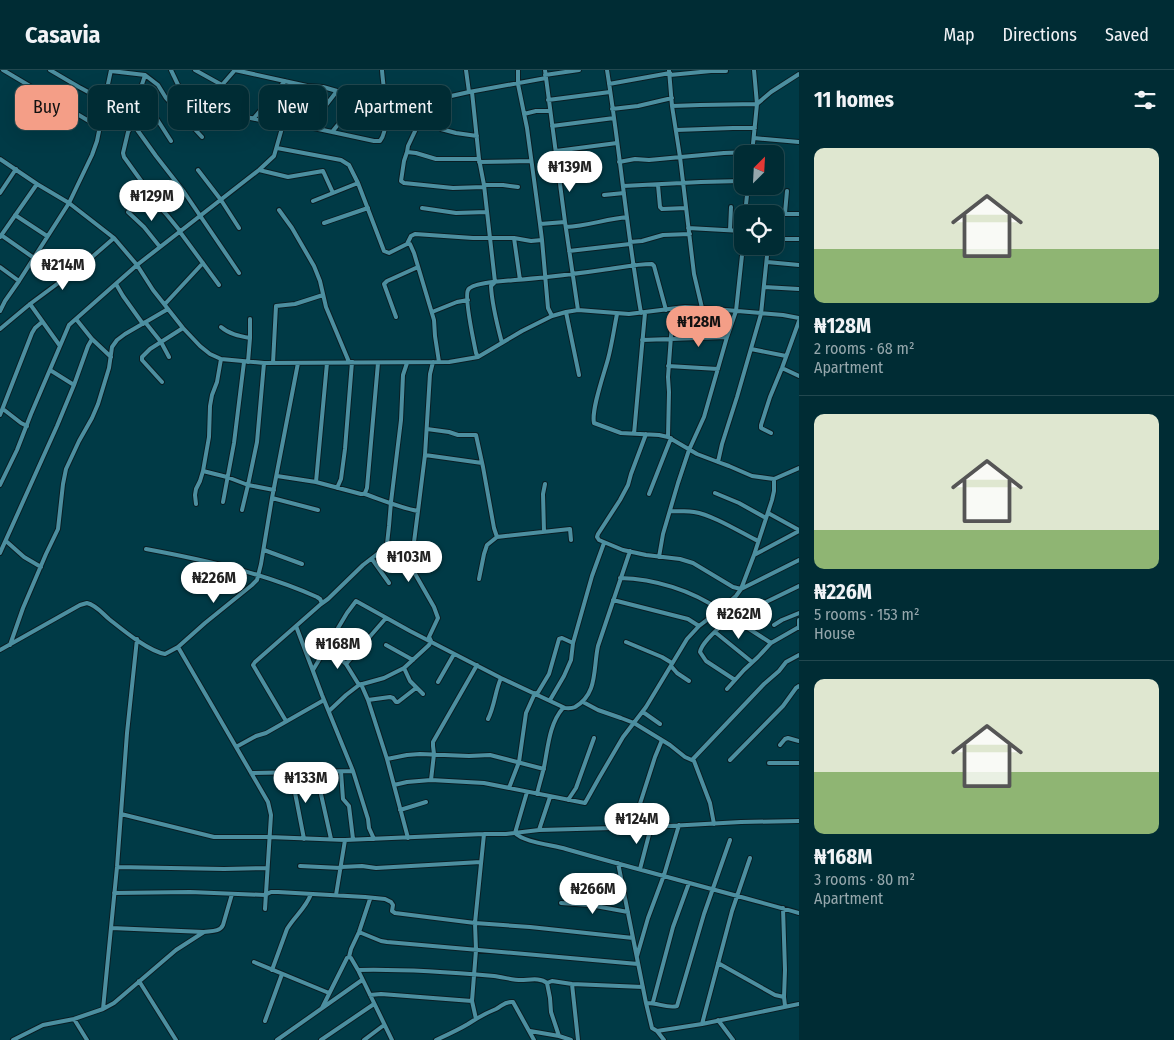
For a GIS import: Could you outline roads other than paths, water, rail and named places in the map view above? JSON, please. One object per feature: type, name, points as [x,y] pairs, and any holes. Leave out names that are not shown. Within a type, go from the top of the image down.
[{"type":"street","points":[[3,70],[88,120]]},
{"type":"street","points":[[50,70],[88,92]]},
{"type":"street","points":[[108,85],[111,70],[145,75],[158,85],[166,98],[202,137]]},
{"type":"street","points":[[171,70],[179,85]]},
{"type":"street","points":[[195,70],[222,85],[235,70],[302,85]]},
{"type":"street","points":[[382,70],[384,85]]},
{"type":"street","points":[[466,70],[471,92],[496,282]]},
{"type":"street","points":[[518,70],[518,84],[540,224],[548,308],[552,316]]},
{"type":"street","points":[[545,70],[564,222],[578,310]]},
{"type":"street","points":[[451,96],[518,84],[579,70]]},
{"type":"street","points":[[607,70],[632,266],[643,313],[634,434]]},
{"type":"street","points":[[753,145],[757,104],[754,70]]},
{"type":"street","points":[[609,84],[669,73],[726,71]]},
{"type":"street","points":[[669,73],[694,274],[702,308]]},
{"type":"street","points":[[672,106],[757,104],[799,74]]},
{"type":"street","points":[[142,85],[145,75]]},
{"type":"street","points":[[254,118],[285,81]]},
{"type":"street","points":[[327,88],[337,91],[327,104]]},
{"type":"street","points":[[548,100],[610,92]]},
{"type":"street","points":[[612,109],[638,106],[672,98]]},
{"type":"street","points":[[524,114],[536,111],[550,112]]},
{"type":"street","points":[[249,117],[259,119]]},
{"type":"street","points":[[552,126],[614,118]]},
{"type":"street","points":[[158,122],[171,141]]},
{"type":"street","points":[[332,132],[337,125]]},
{"type":"street","points":[[676,130],[755,128]]},
{"type":"street","points":[[0,311],[9,294],[69,204],[92,155],[98,130]]},
{"type":"street","points":[[129,130],[125,141],[124,156],[154,201],[168,215],[219,286]]},
{"type":"street","points":[[138,130],[184,192],[239,273]]},
{"type":"street","points":[[0,485],[17,450],[69,326],[137,265],[259,170],[274,156],[282,130]]},
{"type":"street","points":[[323,130],[377,142],[380,141],[384,130]]},
{"type":"street","points":[[416,130],[404,161],[402,182],[453,188],[503,185],[518,187]]},
{"type":"street","points":[[445,130],[477,136]]},
{"type":"street","points":[[754,138],[799,142]]},
{"type":"street","points":[[556,151],[617,143]]},
{"type":"street","points":[[277,148],[341,160],[349,165],[386,253],[407,244],[411,236],[415,234],[473,238],[514,238],[531,241],[542,240]]},
{"type":"street","points":[[408,152],[436,159],[531,161]]},
{"type":"street","points":[[619,162],[734,153]]},
{"type":"street","points":[[0,159],[69,204],[114,238],[137,265],[153,290],[183,328],[205,350],[221,359],[264,364],[450,362],[478,356],[552,316],[578,310],[617,314],[702,308],[783,315],[799,320],[760,426],[771,433]]},
{"type":"street","points":[[0,193],[16,169]]},
{"type":"street","points":[[198,170],[239,228]]},
{"type":"street","points":[[259,170],[288,177],[323,171],[333,193]]},
{"type":"street","points":[[623,186],[734,181]]},
{"type":"street","points":[[313,201],[358,183]]},
{"type":"street","points":[[34,258],[0,236],[36,184]]},
{"type":"street","points":[[658,185],[660,207],[662,209],[686,208]]},
{"type":"street","points":[[787,191],[785,213],[799,214]]},
{"type":"street","points":[[604,195],[624,193]]},
{"type":"street","points":[[730,207],[730,230]]},
{"type":"street","points":[[324,223],[368,208]]},
{"type":"street","points":[[422,208],[456,213],[487,212]]},
{"type":"street","points":[[279,210],[314,266],[320,281],[326,307],[350,362],[345,448],[341,479],[337,488]]},
{"type":"street","points":[[128,212],[144,227],[160,247]]},
{"type":"street","points":[[16,215],[47,236]]},
{"type":"street","points":[[566,227],[627,217]]},
{"type":"street","points":[[540,224],[564,222]]},
{"type":"street","points":[[688,228],[734,230]]},
{"type":"street","points":[[569,251],[642,241],[663,235],[690,234]]},
{"type":"street","points":[[0,329],[84,264],[114,238]]},
{"type":"street","points":[[514,238],[520,280]]},
{"type":"street","points":[[784,239],[799,239]]},
{"type":"street","points":[[407,244],[411,246],[414,253],[432,312],[439,362]]},
{"type":"street","points":[[659,557],[663,534],[689,450],[704,417],[726,337],[736,311],[742,255]]},
{"type":"street","points":[[718,462],[761,314],[767,255]]},
{"type":"street","points":[[767,262],[799,265]]},
{"type":"street","points":[[165,304],[203,263]]},
{"type":"street","points":[[478,356],[467,290],[471,286],[652,264],[666,310]]},
{"type":"street","points":[[0,267],[19,281]]},
{"type":"street","points":[[396,317],[384,284],[418,267]]},
{"type":"street","points":[[496,282],[491,286],[491,294],[495,319],[502,343]]},
{"type":"street","points":[[116,284],[123,296],[161,342],[169,358]]},
{"type":"street","points":[[764,286],[799,289]]},
{"type":"street","points":[[272,363],[276,306],[295,304],[323,295]]},
{"type":"street","points":[[432,312],[468,300]]},
{"type":"street","points":[[30,304],[60,346]]},
{"type":"street","points":[[10,645],[23,608],[58,529],[66,469],[98,404],[110,368],[112,346],[117,340],[168,309]]},
{"type":"street","points":[[649,494],[670,438],[668,366],[673,309]]},
{"type":"street","points":[[566,312],[579,374]]},
{"type":"street","points":[[617,314],[594,423],[621,433],[646,434],[670,438],[697,454],[752,476],[774,479],[799,468]]},
{"type":"street","points":[[76,319],[92,339],[111,357]]},
{"type":"street","points":[[223,502],[250,338],[250,319]]},
{"type":"street","points":[[0,415],[32,334],[35,328],[42,322]]},
{"type":"street","points":[[221,327],[225,331],[250,338]]},
{"type":"street","points":[[162,382],[142,357],[150,349],[183,328]]},
{"type":"street","points":[[642,340],[726,337]]},
{"type":"street","points":[[0,553],[74,386],[92,339]]},
{"type":"street","points":[[751,349],[786,356]]},
{"type":"street","points":[[196,504],[196,489],[203,471],[209,437],[210,406],[221,359]]},
{"type":"street","points":[[329,711],[360,685],[384,678],[404,668],[429,645],[430,637],[438,618],[434,607],[414,572],[414,542],[425,455],[430,374],[433,362]]},
{"type":"street","points":[[0,650],[80,605],[87,603],[150,648],[162,654],[168,654],[252,586],[259,575],[298,363]]},
{"type":"street","points":[[316,482],[327,363]]},
{"type":"street","points":[[364,494],[367,488],[378,363]]},
{"type":"street","points":[[286,721],[253,665],[328,599],[363,565],[385,548],[391,513],[401,420],[403,375],[407,363]]},
{"type":"street","points":[[242,510],[257,442],[264,364]]},
{"type":"street","points":[[668,366],[718,369]]},
{"type":"street","points":[[782,368],[799,376]]},
{"type":"street","points":[[50,370],[74,386]]},
{"type":"street","points":[[3,409],[27,426]]},
{"type":"street","points":[[427,429],[458,435],[476,435],[497,537]]},
{"type":"street","points":[[646,434],[628,486],[598,534],[599,540],[630,551],[694,563],[733,587],[741,588],[799,560]]},
{"type":"street","points":[[425,455],[482,463]]},
{"type":"street","points":[[203,471],[228,477],[248,485],[274,490]]},
{"type":"street","points":[[277,476],[316,482],[364,494],[418,511]]},
{"type":"street","points":[[394,785],[431,780],[484,783],[550,797],[587,802],[623,736],[643,712],[687,639],[699,626],[736,596],[741,588],[768,513],[774,491],[774,479]]},
{"type":"street","points":[[544,532],[543,494],[545,484]]},
{"type":"street","points":[[715,493],[739,502],[766,518]]},
{"type":"street","points":[[272,498],[318,510]]},
{"type":"street","points":[[670,511],[703,514],[726,524],[758,542]]},
{"type":"street","points":[[768,513],[799,530]]},
{"type":"street","points":[[570,523],[571,540]]},
{"type":"street","points":[[479,579],[487,545],[497,537],[570,529]]},
{"type":"street","points":[[754,555],[799,530]]},
{"type":"street","points":[[6,541],[24,557],[41,567]]},
{"type":"street","points":[[550,700],[571,660],[573,643],[592,576],[604,543]]},
{"type":"street","points":[[146,549],[192,557],[259,575],[317,597],[322,603]]},
{"type":"street","points":[[264,550],[302,564]]},
{"type":"street","points":[[313,670],[354,601],[357,601],[501,678],[565,708],[574,708],[583,702],[593,686],[598,646],[630,551]]},
{"type":"street","points":[[372,559],[389,583]]},
{"type":"street","points":[[620,578],[645,579],[677,588],[702,598],[732,619],[745,613],[751,607],[764,603],[799,586]]},
{"type":"street","points":[[613,600],[688,619],[699,626]]},
{"type":"street","points":[[774,625],[799,613]]},
{"type":"street","points":[[738,616],[743,625],[771,643]]},
{"type":"street","points":[[346,664],[386,618]]},
{"type":"street","points":[[729,618],[705,642],[700,652],[706,661],[735,680]]},
{"type":"street","points":[[727,689],[771,643],[799,627],[799,620]]},
{"type":"street","points":[[296,626],[353,771],[369,828],[374,839]]},
{"type":"street","points":[[715,632],[752,662]]},
{"type":"street","points":[[509,788],[519,762],[526,713],[536,693],[549,674],[559,639],[562,638],[573,643]]},
{"type":"street","points":[[103,1009],[137,639]]},
{"type":"street","points":[[626,642],[662,657],[672,664],[677,673],[689,682]]},
{"type":"street","points":[[386,645],[413,660]]},
{"type":"street","points":[[327,646],[346,664],[368,700],[387,759],[408,838]]},
{"type":"street","points":[[178,647],[268,802],[270,809],[265,909]]},
{"type":"street","points":[[438,682],[454,654]]},
{"type":"street","points":[[692,760],[786,662],[799,655]]},
{"type":"street","points":[[431,780],[434,742],[476,665]]},
{"type":"street","points":[[404,668],[410,680],[423,694]]},
{"type":"street","points":[[488,719],[493,709],[497,687],[501,678]]},
{"type":"street","points":[[730,760],[783,706],[799,686]]},
{"type":"street","points":[[368,700],[390,697],[398,702],[416,688]]},
{"type":"street","points":[[236,747],[324,700]]},
{"type":"street","points":[[583,702],[598,710],[634,723],[670,745],[685,758],[692,760],[695,763],[710,803],[714,824]]},
{"type":"street","points":[[537,794],[552,728],[559,713],[565,708]]},
{"type":"street","points":[[643,712],[660,724]]},
{"type":"street","points":[[568,800],[576,788],[594,738]]},
{"type":"street","points":[[780,745],[784,739],[788,738],[799,741]]},
{"type":"street","points":[[638,810],[662,740]]},
{"type":"street","points":[[387,759],[407,755],[490,755],[544,769]]},
{"type":"street","points":[[769,763],[799,763]]},
{"type":"street","points":[[252,773],[353,771]]},
{"type":"street","points":[[291,772],[304,839]]},
{"type":"street","points":[[316,772],[332,839]]},
{"type":"street","points":[[341,772],[343,799],[349,806],[353,839]]},
{"type":"street","points":[[515,833],[527,792]]},
{"type":"street","points":[[539,830],[550,797]]},
{"type":"street","points":[[400,810],[426,802]]},
{"type":"street","points":[[120,814],[214,837],[346,840],[484,834],[500,835],[539,830],[799,821]]},
{"type":"street","points":[[637,958],[648,918],[664,876],[679,825]]},
{"type":"street","points":[[640,869],[651,827]]},
{"type":"street","points":[[515,833],[524,839],[799,913]]},
{"type":"street","points":[[476,1019],[472,1000],[476,950],[475,923],[484,834]]},
{"type":"street","points":[[336,896],[346,840]]},
{"type":"street","points":[[646,1002],[674,1008],[678,1006],[712,889],[730,840]]},
{"type":"street","points":[[702,1024],[732,911],[750,858]]},
{"type":"street","points":[[300,866],[341,868],[362,866],[376,868],[481,862]]},
{"type":"street","points":[[618,863],[652,1028],[664,1040]]},
{"type":"street","points":[[117,867],[267,868]]},
{"type":"street","points":[[653,1002],[673,927],[689,883]]},
{"type":"street","points":[[114,893],[266,894],[271,892],[365,897],[385,899],[391,902],[393,904],[393,912],[475,923],[633,938]]},
{"type":"street","points":[[111,928],[204,932],[219,930],[222,928],[232,894]]},
{"type":"street","points":[[272,970],[290,924],[302,911],[311,894]]},
{"type":"street","points":[[322,1008],[349,957],[370,899]]},
{"type":"street","points":[[561,903],[590,905],[628,912]]},
{"type":"street","points":[[783,908],[785,1006]]},
{"type":"street","points":[[13,1040],[43,1026],[74,1019],[114,1003],[176,950],[204,932]]},
{"type":"street","points":[[359,932],[387,942],[638,964]]},
{"type":"street","points":[[349,957],[358,970],[392,1040]]},
{"type":"street","points":[[254,962],[329,993]]},
{"type":"street","points":[[718,963],[775,995],[784,997]]},
{"type":"street","points":[[358,970],[394,969],[497,976],[521,980],[543,980],[547,983],[551,1012],[559,1036]]},
{"type":"street","points":[[265,1020],[282,974]]},
{"type":"street","points":[[277,1040],[362,980]]},
{"type":"street","points":[[138,981],[176,1040]]},
{"type":"street","points":[[547,983],[552,981],[572,984],[643,987]]},
{"type":"street","points":[[572,984],[578,1040]]},
{"type":"street","points":[[370,995],[381,994],[472,1000]]},
{"type":"street","points":[[436,1040],[506,1002],[513,1002],[534,1040]]},
{"type":"street","points":[[321,1040],[374,1004]]},
{"type":"street","points":[[657,1031],[702,1024],[799,1004]]},
{"type":"street","points":[[74,1019],[86,1040]]},
{"type":"street","points":[[718,1020],[733,1040]]},
{"type":"street","points":[[364,1040],[384,1025]]},
{"type":"street","points":[[530,1031],[571,1040]]},
{"type":"street","points":[[446,1035],[449,1040]]}]
